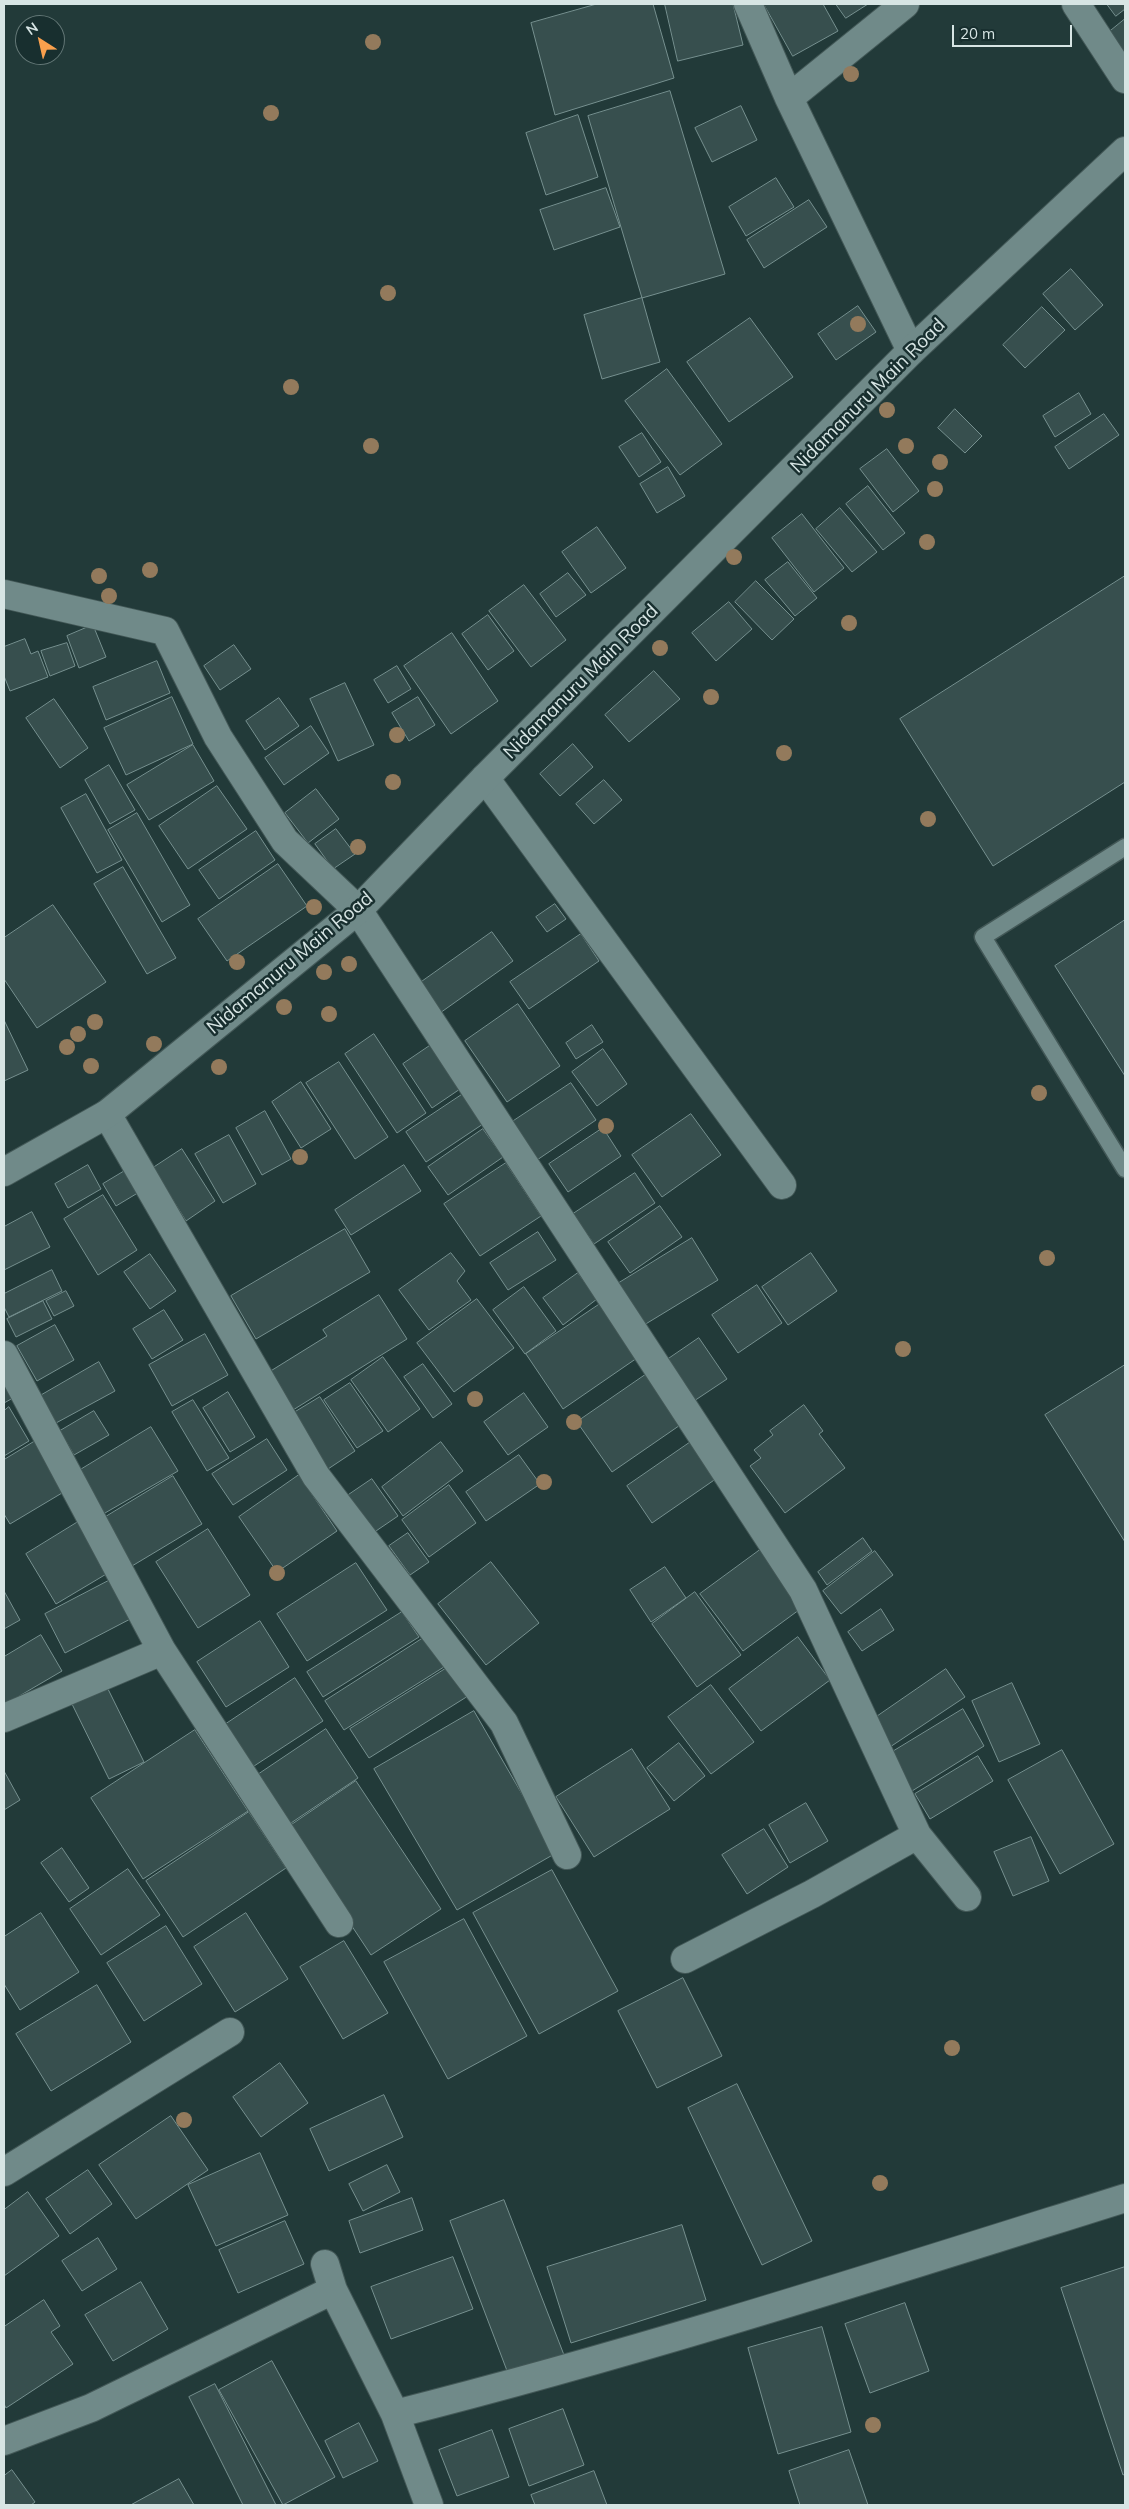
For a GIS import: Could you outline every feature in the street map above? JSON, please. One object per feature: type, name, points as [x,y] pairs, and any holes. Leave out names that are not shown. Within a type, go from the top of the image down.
[{"type":"street","points":[[748,4],[789,98],[911,351]]},
{"type":"street","points":[[789,98],[905,4]]},
{"type":"street","points":[[1076,4],[1125,79]]},
{"type":"street","name":"Nidamanuru Main Road","points":[[4,1172],[107,1114],[358,910],[485,778],[911,351],[1125,151]]},
{"type":"street","points":[[4,594],[165,631],[218,737],[285,841],[358,910],[803,1590],[918,1835],[967,1897]]},
{"type":"street","points":[[485,778],[782,1185]]},
{"type":"street","points":[[107,1114],[316,1476],[504,1723],[567,1855]]},
{"type":"street","points":[[4,1355],[162,1651],[339,1923]]},
{"type":"street","points":[[4,1718],[162,1651]]},
{"type":"street","points":[[685,1959],[812,1894],[918,1835]]},
{"type":"street","points":[[4,2172],[230,2032]]},
{"type":"street","points":[[395,2414],[501,2387],[795,2302],[1125,2198]]},
{"type":"street","points":[[325,2264],[333,2290],[395,2414],[430,2505]]},
{"type":"street","points":[[4,2441],[91,2408],[333,2290]]},
{"type":"lane","points":[[1125,847],[983,937],[1125,1169]]},
{"type":"building","points":[[597,4],[653,4],[674,78],[555,115],[531,23]]},
{"type":"building","points":[[665,4],[733,4],[743,45],[678,61]]},
{"type":"building","points":[[764,4],[823,4],[838,31],[793,56]]},
{"type":"building","points":[[836,4],[868,4],[846,18]]},
{"type":"building","points":[[1107,4],[1125,4],[1125,9],[1116,16]]},
{"type":"building","points":[[1125,19],[1125,55],[1108,33]]},
{"type":"building","points":[[670,91],[725,274],[642,298],[588,116]]},
{"type":"building","points":[[741,106],[757,140],[712,162],[695,128]]},
{"type":"building","points":[[578,115],[598,177],[546,195],[526,133]]},
{"type":"building","points":[[776,178],[794,207],[746,236],[729,207]]},
{"type":"building","points":[[606,188],[620,227],[554,250],[540,210]]},
{"type":"building","points":[[809,200],[827,227],[764,268],[747,240]]},
{"type":"building","points":[[1071,269],[1103,305],[1075,330],[1043,294]]},
{"type":"building","points":[[642,298],[660,362],[602,379],[584,315]]},
{"type":"building","points":[[858,306],[876,332],[836,360],[818,334]]},
{"type":"building","points":[[1042,307],[1065,330],[1025,368],[1003,345]]},
{"type":"building","points":[[750,318],[793,377],[729,422],[687,362]]},
{"type":"building","points":[[667,369],[722,444],[680,475],[625,401]]},
{"type":"building","points":[[1079,393],[1091,414],[1055,437],[1043,416]]},
{"type":"building","points":[[955,409],[982,436],[965,453],[938,428]]},
{"type":"building","points":[[1104,414],[1119,435],[1069,469],[1055,447]]},
{"type":"building","points":[[642,433],[661,462],[639,477],[619,447]]},
{"type":"building","points":[[887,449],[919,491],[893,512],[860,469]]},
{"type":"building","points":[[668,467],[685,496],[657,513],[640,484]]},
{"type":"building","points":[[868,486],[905,533],[883,550],[846,504]]},
{"type":"building","points":[[840,508],[877,552],[852,572],[816,529]]},
{"type":"building","points":[[802,514],[844,568],[814,592],[772,538]]},
{"type":"building","points":[[597,527],[626,568],[591,593],[562,552]]},
{"type":"building","points":[[788,562],[817,598],[795,616],[765,580]]},
{"type":"building","points":[[568,573],[586,595],[556,617],[540,594]]},
{"type":"building","points":[[1125,576],[1125,782],[993,866],[900,719]]},
{"type":"building","points":[[756,581],[794,619],[772,640],[735,602]]},
{"type":"building","points":[[524,585],[566,640],[531,667],[489,611]]},
{"type":"building","points":[[729,602],[752,629],[716,661],[692,633]]},
{"type":"building","points":[[488,615],[514,651],[488,670],[462,634]]},
{"type":"building","points":[[93,625],[106,657],[79,668],[67,636]]},
{"type":"building","points":[[452,633],[498,701],[451,734],[404,666]]},
{"type":"building","points":[[25,639],[31,654],[38,651],[48,677],[10,691],[4,676],[4,647]]},
{"type":"building","points":[[67,643],[75,666],[50,676],[41,651]]},
{"type":"building","points":[[234,645],[251,669],[220,690],[204,666]]},
{"type":"building","points":[[157,661],[170,693],[106,720],[93,687]]},
{"type":"building","points":[[397,666],[411,689],[388,703],[374,680]]},
{"type":"building","points":[[654,671],[680,699],[629,742],[605,715]]},
{"type":"building","points":[[345,683],[374,745],[338,761],[310,699]]},
{"type":"building","points":[[172,697],[193,744],[126,775],[104,728]]},
{"type":"building","points":[[418,697],[435,725],[409,741],[392,713]]},
{"type":"building","points":[[279,698],[299,726],[265,750],[246,721]]},
{"type":"building","points":[[54,699],[88,748],[60,768],[26,718]]},
{"type":"building","points":[[311,726],[329,753],[284,785],[265,758]]},
{"type":"building","points":[[573,744],[593,767],[560,796],[540,774]]},
{"type":"building","points":[[193,745],[214,781],[149,820],[127,785]]},
{"type":"building","points":[[109,765],[135,810],[110,824],[85,780]]},
{"type":"building","points":[[604,780],[622,800],[594,824],[576,804]]},
{"type":"building","points":[[217,786],[247,829],[188,869],[159,826]]},
{"type":"building","points":[[316,789],[339,819],[308,843],[285,813]]},
{"type":"building","points":[[86,794],[122,860],[97,873],[61,808]]},
{"type":"building","points":[[137,813],[190,905],[162,922],[108,830]]},
{"type":"building","points":[[336,829],[355,854],[333,869],[315,844]]},
{"type":"building","points":[[256,831],[275,860],[219,899],[199,870]]},
{"type":"building","points":[[278,864],[307,906],[227,961],[198,919]]},
{"type":"building","points":[[123,867],[176,958],[147,974],[94,884]]},
{"type":"building","points":[[555,904],[566,919],[547,932],[536,917]]},
{"type":"building","points":[[53,905],[106,982],[37,1028],[4,979],[4,938]]},
{"type":"building","points":[[1125,920],[1125,1076],[1055,966]]},
{"type":"building","points":[[492,932],[513,961],[440,1013],[420,983]]},
{"type":"building","points":[[581,934],[599,961],[529,1009],[510,982]]},
{"type":"building","points":[[518,1004],[560,1066],[507,1102],[465,1041]]},
{"type":"building","points":[[4,1020],[28,1070],[4,1081]]},
{"type":"building","points":[[592,1025],[603,1042],[576,1059],[566,1043]]},
{"type":"building","points":[[374,1034],[426,1113],[397,1133],[345,1054]]},
{"type":"building","points":[[431,1045],[460,1089],[432,1108],[403,1064]]},
{"type":"building","points":[[603,1049],[627,1084],[597,1106],[572,1072]]},
{"type":"building","points":[[339,1062],[388,1137],[355,1159],[306,1083]]},
{"type":"building","points":[[301,1082],[331,1129],[301,1148],[272,1102]]},
{"type":"building","points":[[571,1083],[596,1120],[537,1160],[512,1122]]},
{"type":"building","points":[[463,1094],[483,1124],[426,1162],[406,1132]]},
{"type":"building","points":[[265,1111],[291,1159],[262,1175],[236,1128]]},
{"type":"building","points":[[691,1114],[721,1155],[662,1197],[632,1155]]},
{"type":"building","points":[[603,1128],[621,1156],[568,1192],[549,1164]]},
{"type":"building","points":[[483,1129],[503,1157],[448,1195],[428,1167]]},
{"type":"building","points":[[229,1135],[256,1184],[223,1203],[195,1154]]},
{"type":"building","points":[[182,1149],[215,1201],[186,1221],[153,1168]]},
{"type":"building","points":[[506,1163],[541,1216],[480,1256],[444,1204]]},
{"type":"building","points":[[88,1165],[101,1189],[68,1208],[55,1184]]},
{"type":"building","points":[[404,1165],[421,1191],[351,1235],[335,1210]]},
{"type":"building","points":[[128,1169],[141,1191],[116,1206],[103,1184]]},
{"type":"building","points":[[635,1173],[655,1203],[594,1244],[573,1214]]},
{"type":"building","points":[[103,1195],[137,1250],[98,1275],[64,1219]]},
{"type":"building","points":[[660,1206],[682,1237],[630,1273],[608,1242]]},
{"type":"building","points":[[32,1212],[50,1247],[4,1270],[4,1227]]},
{"type":"building","points":[[345,1229],[370,1272],[256,1339],[231,1296]]},
{"type":"building","points":[[538,1232],[556,1260],[508,1290],[490,1263]]},
{"type":"building","points":[[692,1238],[718,1280],[644,1325],[619,1283]]},
{"type":"building","points":[[451,1253],[465,1271],[457,1281],[471,1300],[429,1330],[399,1290]]},
{"type":"building","points":[[811,1253],[837,1291],[788,1325],[762,1287]]},
{"type":"building","points":[[150,1254],[176,1291],[150,1309],[124,1272]]},
{"type":"building","points":[[52,1270],[62,1291],[9,1317],[4,1307],[4,1294]]},
{"type":"building","points":[[578,1273],[597,1299],[563,1325],[543,1298]]},
{"type":"building","points":[[757,1285],[782,1323],[738,1353],[712,1315]]},
{"type":"building","points":[[524,1287],[556,1331],[525,1354],[493,1310]]},
{"type":"building","points":[[66,1291],[74,1306],[54,1316],[46,1301]]},
{"type":"building","points":[[379,1295],[407,1339],[293,1410],[269,1372],[327,1336],[323,1330]]},
{"type":"building","points":[[477,1299],[514,1348],[454,1392],[417,1343]]},
{"type":"building","points":[[43,1301],[52,1319],[16,1337],[7,1319]]},
{"type":"building","points":[[600,1304],[637,1358],[563,1409],[526,1354]]},
{"type":"building","points":[[164,1310],[183,1340],[152,1359],[133,1329]]},
{"type":"building","points":[[55,1325],[74,1360],[37,1381],[17,1346]]},
{"type":"building","points":[[205,1334],[228,1375],[172,1406],[149,1365]]},
{"type":"building","points":[[699,1338],[727,1379],[688,1405],[661,1364]]},
{"type":"building","points":[[383,1357],[420,1409],[388,1432],[351,1380]]},
{"type":"building","points":[[99,1362],[115,1391],[56,1423],[40,1396]]},
{"type":"building","points":[[423,1364],[452,1404],[433,1418],[404,1377]]},
{"type":"building","points":[[1125,1365],[1125,1542],[1045,1415]]},
{"type":"building","points":[[651,1371],[686,1421],[612,1472],[577,1422]]},
{"type":"building","points":[[4,1381],[13,1398],[4,1403]]},
{"type":"building","points":[[350,1383],[383,1431],[357,1448],[324,1400]]},
{"type":"building","points":[[228,1392],[255,1437],[230,1452],[203,1408]]},
{"type":"building","points":[[524,1393],[548,1427],[508,1455],[484,1422]]},
{"type":"building","points":[[320,1397],[355,1451],[328,1469],[292,1414]]},
{"type":"building","points":[[193,1400],[229,1458],[207,1471],[172,1412]]},
{"type":"building","points":[[804,1405],[823,1431],[819,1434],[845,1468],[785,1513],[750,1466],[761,1458],[754,1450],[773,1435],[770,1431]]},
{"type":"building","points":[[9,1407],[29,1441],[4,1456],[4,1411]]},
{"type":"building","points":[[94,1411],[109,1435],[74,1455],[60,1431]]},
{"type":"building","points":[[151,1427],[178,1471],[98,1517],[72,1475]]},
{"type":"building","points":[[267,1439],[287,1470],[233,1505],[212,1474]]},
{"type":"building","points":[[695,1439],[720,1476],[652,1523],[627,1486]]},
{"type":"building","points":[[37,1440],[67,1490],[10,1524],[4,1514],[4,1460]]},
{"type":"building","points":[[441,1442],[463,1471],[403,1516],[382,1487]]},
{"type":"building","points":[[519,1455],[540,1484],[486,1521],[466,1492]]},
{"type":"building","points":[[299,1475],[337,1531],[277,1572],[239,1517]]},
{"type":"building","points":[[173,1476],[202,1524],[127,1569],[99,1521]]},
{"type":"building","points":[[372,1479],[398,1516],[373,1533],[347,1496]]},
{"type":"building","points":[[449,1485],[476,1523],[429,1557],[402,1520]]},
{"type":"building","points":[[78,1522],[108,1573],[56,1604],[26,1554]]},
{"type":"building","points":[[208,1529],[250,1595],[198,1628],[156,1562]]},
{"type":"building","points":[[408,1533],[429,1562],[410,1575],[389,1546]]},
{"type":"building","points":[[863,1538],[872,1551],[827,1585],[818,1572]]},
{"type":"building","points":[[760,1550],[803,1607],[743,1651],[700,1594]]},
{"type":"building","points":[[875,1551],[893,1575],[841,1614],[823,1591]]},
{"type":"building","points":[[491,1562],[539,1623],[486,1665],[438,1604]]},
{"type":"building","points":[[356,1563],[387,1610],[307,1661],[277,1614]]},
{"type":"building","points":[[665,1567],[686,1598],[651,1622],[630,1590]]},
{"type":"building","points":[[116,1577],[136,1616],[65,1653],[45,1614]]},
{"type":"building","points":[[4,1591],[20,1620],[4,1629]]},
{"type":"building","points":[[695,1592],[741,1655],[697,1687],[652,1624]]},
{"type":"building","points":[[881,1609],[894,1630],[862,1651],[848,1632]]},
{"type":"building","points":[[402,1612],[419,1637],[323,1697],[307,1672]]},
{"type":"building","points":[[260,1621],[289,1667],[226,1707],[197,1662]]},
{"type":"building","points":[[41,1635],[62,1671],[4,1705],[4,1657]]},
{"type":"building","points":[[428,1635],[447,1665],[344,1730],[325,1701]]},
{"type":"building","points":[[798,1637],[830,1680],[761,1731],[729,1689]]},
{"type":"building","points":[[450,1666],[468,1696],[369,1758],[350,1729]]},
{"type":"building","points":[[946,1669],[965,1697],[890,1747],[872,1720]]},
{"type":"building","points":[[295,1678],[323,1721],[251,1768],[223,1726]]},
{"type":"building","points":[[1012,1683],[1040,1744],[999,1762],[972,1701]]},
{"type":"building","points":[[106,1685],[144,1762],[109,1779],[71,1702]]},
{"type":"building","points":[[711,1685],[754,1742],[711,1774],[668,1717]]},
{"type":"building","points":[[963,1709],[984,1746],[912,1791],[889,1754]]},
{"type":"building","points":[[474,1711],[556,1853],[457,1910],[374,1769]]},
{"type":"building","points":[[326,1729],[358,1778],[288,1825],[256,1776]]},
{"type":"building","points":[[195,1730],[248,1811],[143,1879],[91,1798]]},
{"type":"building","points":[[679,1743],[705,1776],[674,1801],[647,1768]]},
{"type":"building","points":[[632,1749],[670,1809],[594,1857],[556,1797]]},
{"type":"building","points":[[1062,1750],[1114,1844],[1060,1874],[1008,1780]]},
{"type":"building","points":[[978,1756],[993,1781],[930,1819],[915,1794]]},
{"type":"building","points":[[4,1771],[20,1800],[4,1810]]},
{"type":"building","points":[[356,1781],[441,1909],[371,1955],[287,1828]]},
{"type":"building","points":[[806,1803],[828,1841],[790,1863],[769,1825]]},
{"type":"building","points":[[249,1812],[286,1868],[183,1937],[146,1881]]},
{"type":"building","points":[[764,1829],[788,1867],[747,1894],[722,1855]]},
{"type":"building","points":[[1031,1837],[1049,1881],[1013,1896],[994,1852]]},
{"type":"building","points":[[62,1848],[89,1888],[69,1902],[41,1863]]},
{"type":"building","points":[[128,1869],[160,1915],[101,1955],[70,1909]]},
{"type":"building","points":[[552,1870],[618,1991],[539,2034],[473,1913]]},
{"type":"building","points":[[41,1913],[79,1972],[20,2010],[4,1984],[4,1937]]},
{"type":"building","points":[[246,1913],[288,1979],[235,2012],[194,1947]]},
{"type":"building","points":[[464,1919],[527,2036],[448,2079],[384,1962]]},
{"type":"building","points":[[166,1926],[202,1984],[144,2021],[107,1963]]},
{"type":"building","points":[[344,1941],[388,2013],[343,2039],[300,1967]]},
{"type":"building","points":[[683,1978],[722,2056],[657,2088],[618,2011]]},
{"type":"building","points":[[97,1985],[131,2042],[51,2091],[16,2034]]},
{"type":"building","points":[[280,2063],[308,2103],[261,2137],[233,2097]]},
{"type":"building","points":[[737,2084],[812,2241],[762,2265],[688,2108]]},
{"type":"building","points":[[384,2095],[403,2137],[329,2171],[310,2129]]},
{"type":"building","points":[[171,2116],[208,2170],[136,2219],[99,2165]]},
{"type":"building","points":[[260,2153],[288,2215],[216,2246],[188,2185]]},
{"type":"building","points":[[387,2165],[400,2192],[363,2211],[349,2184]]},
{"type":"building","points":[[88,2170],[112,2204],[70,2234],[46,2199]]},
{"type":"building","points":[[28,2192],[59,2236],[4,2276],[4,2210]]},
{"type":"building","points":[[412,2198],[423,2230],[360,2253],[349,2221]]},
{"type":"building","points":[[504,2200],[564,2355],[509,2376],[450,2221]]},
{"type":"building","points":[[285,2221],[304,2264],[238,2293],[219,2250]]},
{"type":"building","points":[[682,2225],[706,2300],[571,2343],[547,2267]]},
{"type":"building","points":[[98,2238],[117,2269],[82,2291],[62,2261]]},
{"type":"building","points":[[453,2257],[473,2309],[391,2339],[371,2287]]},
{"type":"building","points":[[1125,2267],[1125,2474],[1123,2475],[1061,2288]]},
{"type":"building","points":[[141,2282],[168,2329],[113,2361],[85,2315]]},
{"type":"building","points":[[44,2300],[60,2326],[51,2332],[73,2364],[6,2408],[4,2404],[4,2327]]},
{"type":"building","points":[[905,2303],[929,2371],[870,2393],[845,2324]]},
{"type":"building","points":[[822,2327],[851,2432],[778,2454],[748,2348]]},
{"type":"building","points":[[272,2361],[335,2477],[283,2505],[219,2390]]},
{"type":"building","points":[[215,2384],[276,2505],[243,2505],[189,2397]]},
{"type":"building","points":[[563,2409],[584,2465],[529,2486],[509,2429]]},
{"type":"building","points":[[359,2423],[378,2461],[343,2478],[325,2441]]},
{"type":"building","points":[[492,2430],[509,2477],[457,2496],[439,2450]]},
{"type":"building","points":[[849,2450],[868,2505],[800,2505],[789,2471]]},
{"type":"building","points":[[12,2470],[35,2502],[31,2505],[4,2505],[4,2476]]},
{"type":"building","points":[[594,2471],[607,2505],[535,2505],[531,2495]]},
{"type":"building","points":[[179,2479],[194,2505],[131,2505]]}]
